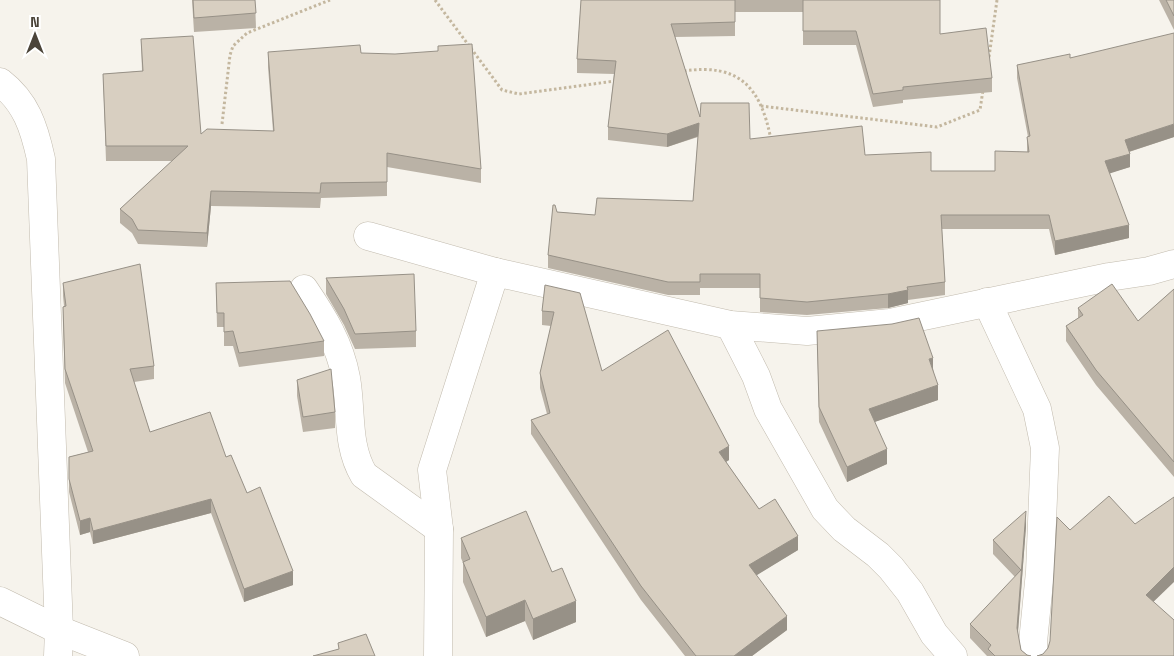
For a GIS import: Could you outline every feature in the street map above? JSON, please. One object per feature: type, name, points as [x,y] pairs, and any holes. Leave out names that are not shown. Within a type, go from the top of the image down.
[{"type":"street","points":[[0,82],[14,93],[29,115],[41,159],[59,643]]},
{"type":"street","points":[[368,236],[495,272],[730,325],[807,331],[890,323],[1149,271],[1174,264]]},
{"type":"street","points":[[438,656],[439,529],[432,481],[434,458],[495,272]]},
{"type":"street","points":[[304,289],[326,320],[342,359],[347,380],[353,452],[357,464],[364,475],[439,529]]},
{"type":"street","points":[[987,302],[1037,409],[1045,448],[1040,572],[1032,642],[1034,656]]},
{"type":"street","points":[[730,325],[756,376],[768,409],[825,509],[844,529],[878,555],[891,568],[910,592],[934,634],[953,656]]},
{"type":"street","points":[[0,601],[59,643],[125,656]]},
{"type":"path","points":[[222,124],[230,55],[238,40],[247,33],[330,0]]},
{"type":"path","points":[[435,0],[502,90],[519,94],[618,80]]},
{"type":"path","points":[[987,67],[997,0]]},
{"type":"path","points":[[677,72],[707,69],[730,73],[749,85],[768,123],[771,142]]},
{"type":"path","points":[[760,106],[937,127],[980,110],[984,84]]},
{"type":"building","points":[[193,0],[255,0],[256,13],[194,18]]},
{"type":"building","points":[[581,0],[735,0],[735,22],[671,24],[700,117],[701,103],[749,103],[750,139],[862,126],[865,155],[931,152],[931,171],[995,171],[995,151],[1029,152],[1027,137],[1030,136],[1017,65],[1070,54],[1070,58],[1174,33],[1174,124],[1125,140],[1130,154],[1105,161],[1129,225],[1055,241],[1049,215],[941,215],[945,282],[907,287],[908,290],[888,294],[807,302],[760,298],[760,274],[700,274],[700,282],[668,282],[548,255],[553,205],[555,205],[557,212],[595,215],[597,198],[693,201],[699,123],[667,134],[608,127],[616,61],[577,59]]},
{"type":"building","points":[[803,0],[940,0],[940,34],[986,28],[992,78],[903,87],[903,90],[873,94],[856,31],[803,31]]},
{"type":"building","points":[[1166,0],[1174,0],[1174,16]]},
{"type":"building","points":[[193,36],[201,134],[207,129],[274,131],[268,52],[360,45],[361,53],[395,54],[438,51],[438,46],[472,44],[481,169],[387,153],[387,182],[321,183],[320,193],[211,191],[207,233],[138,230],[132,219],[120,209],[188,146],[106,146],[103,74],[143,71],[141,39]]},
{"type":"building","points":[[140,264],[154,366],[130,369],[150,432],[210,412],[226,457],[231,455],[247,493],[260,487],[293,571],[244,589],[211,499],[93,531],[90,518],[80,521],[69,479],[69,457],[93,451],[65,369],[63,307],[66,306],[63,283]]},
{"type":"building","points":[[414,274],[416,331],[355,334],[344,309],[326,278]]},
{"type":"building","points":[[290,281],[324,341],[239,353],[233,331],[224,332],[224,313],[217,313],[216,283]]},
{"type":"building","points":[[1112,284],[1138,321],[1174,289],[1174,462],[1096,370],[1066,326],[1083,315],[1078,308]]},
{"type":"building","points":[[545,285],[580,293],[602,371],[668,330],[729,446],[719,452],[759,509],[775,499],[798,536],[749,565],[787,616],[734,656],[696,656],[641,586],[531,420],[550,413],[540,373],[554,312],[542,311]]},
{"type":"building","points":[[919,318],[933,358],[929,359],[938,385],[869,409],[887,449],[847,467],[819,407],[817,331],[892,324]]},
{"type":"building","points":[[331,369],[335,412],[303,417],[297,380]]},
{"type":"building","points":[[1109,496],[1135,524],[1174,497],[1174,567],[1146,595],[1174,620],[1174,656],[1037,656],[1043,654],[1048,648],[1050,641],[1057,517],[1070,530]]},
{"type":"building","points":[[526,511],[552,572],[562,568],[576,601],[533,619],[525,600],[486,617],[463,562],[470,559],[461,538]]},
{"type":"building","points":[[1026,511],[1017,628],[1021,650],[1031,656],[995,656],[988,649],[991,645],[970,624],[1021,570],[993,540]]},
{"type":"building","points":[[366,634],[375,656],[313,656],[339,649],[338,643]]}]
